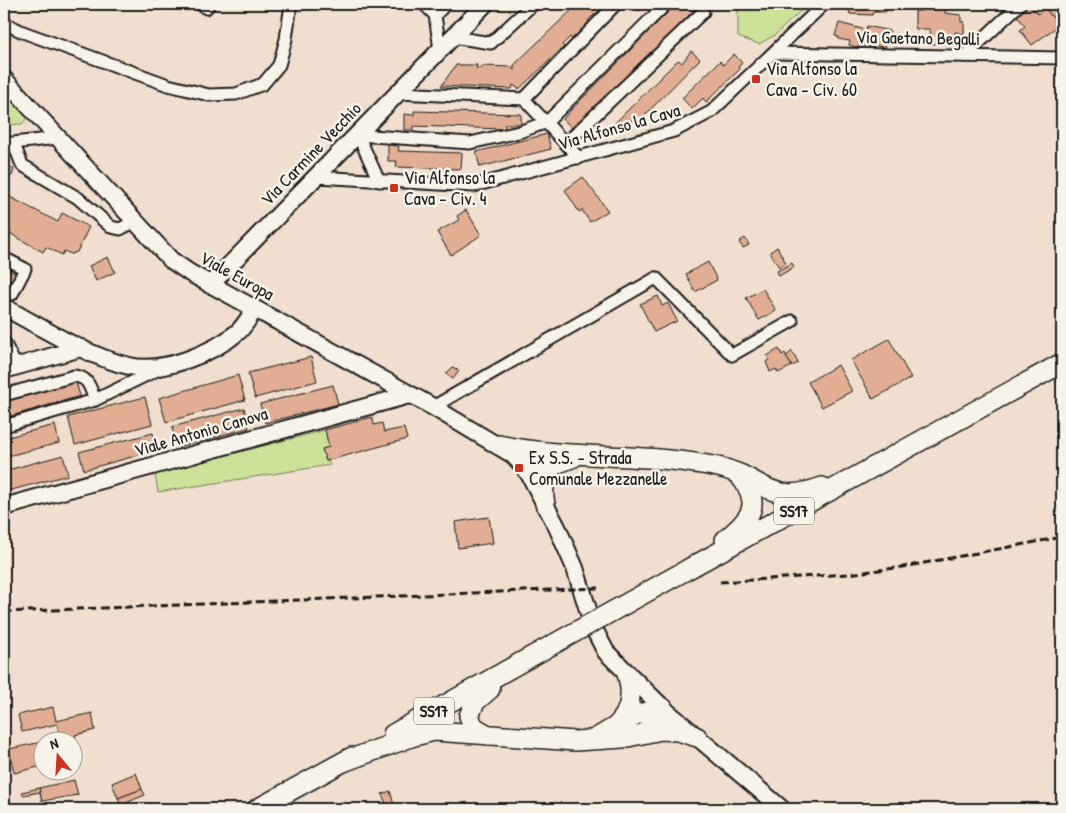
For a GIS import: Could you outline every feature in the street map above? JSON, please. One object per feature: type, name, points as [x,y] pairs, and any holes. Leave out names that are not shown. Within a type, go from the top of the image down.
[{"type":"main road","name":"SS17","points":[[258,809],[1062,363]]},
{"type":"main road","points":[[499,445],[554,458],[578,456],[710,466],[738,474],[769,491],[790,495],[818,488],[888,460]]},
{"type":"main road","points":[[527,470],[541,469],[554,458]]},
{"type":"main road","points":[[545,504],[545,480],[554,458]]},
{"type":"main road","points":[[695,565],[739,528],[750,514],[753,504],[751,492],[738,474]]},
{"type":"main road","points":[[491,736],[474,728],[469,716],[471,707],[526,660]]},
{"type":"main road","points":[[616,726],[629,706],[630,692],[627,674]]},
{"type":"main road","points":[[592,740],[642,712],[663,708]]},
{"type":"main road","points":[[645,733],[657,722],[663,708]]},
{"type":"main road","points":[[342,762],[427,732],[445,731],[558,741],[623,738],[670,730],[697,737]]},
{"type":"street","points":[[200,4],[206,8],[210,4]]},
{"type":"street","points":[[4,23],[23,32],[168,85],[209,95],[236,94],[263,84],[279,65],[286,39],[290,4]]},
{"type":"street","points":[[424,4],[435,15],[440,50]]},
{"type":"street","points":[[435,15],[446,4]]},
{"type":"street","name":"Via Carmine Vecchio","points":[[210,285],[485,4]]},
{"type":"street","points":[[453,37],[491,43],[532,4]]},
{"type":"street","points":[[524,98],[616,4]]},
{"type":"street","points":[[379,181],[358,135],[470,143],[519,132],[547,122],[666,4]]},
{"type":"street","name":"Via Alfonso la Cava","points":[[316,177],[474,186],[674,131],[700,120],[711,112],[774,54],[824,4]]},
{"type":"street","points":[[965,56],[1020,4]]},
{"type":"street","name":"Via Alfonso la Cava","points":[[566,143],[703,12]]},
{"type":"street","name":"Via Gaetano Begalli","points":[[774,54],[1062,58]]},
{"type":"street","name":"Viale Europa","points":[[4,79],[171,260],[210,285],[433,407],[513,455],[527,470],[545,504],[575,568],[597,638],[606,652],[663,708],[782,809]]},
{"type":"street","points":[[398,93],[524,98],[579,158]]},
{"type":"street","points":[[58,138],[9,144],[22,165],[78,198],[112,227],[120,229],[136,221]]},
{"type":"street","points":[[4,258],[25,269],[8,300],[81,348],[130,367],[165,366]]},
{"type":"street","points":[[433,407],[656,278],[732,355],[792,321]]},
{"type":"street","points":[[4,426],[95,400],[165,366],[217,347],[240,330],[255,309]]},
{"type":"street","points":[[4,342],[10,368],[81,348]]},
{"type":"street","points":[[4,395],[74,376],[82,377],[88,381],[95,400]]},
{"type":"street","name":"Viale Antonio Canova","points":[[4,508],[409,394]]},
{"type":"green space","points":[[738,4],[808,4],[775,35],[759,44],[738,37]]},
{"type":"green space","points":[[4,91],[28,117],[22,124],[4,125]]},
{"type":"green space","points":[[325,430],[329,447],[322,449],[326,461],[330,465],[158,492],[155,474]]},
{"type":"building","points":[[578,4],[608,4],[588,20],[589,22],[572,39],[570,37],[562,45],[564,47],[519,89],[513,85],[512,89],[441,86],[456,65],[477,65],[476,68],[482,68],[482,66],[512,67],[514,70],[514,65]]},
{"type":"building","points":[[631,4],[646,4],[639,11]]},
{"type":"building","points":[[676,4],[699,5],[575,131],[563,119]]},
{"type":"building","points":[[747,4],[794,4],[794,8],[747,7]]},
{"type":"building","points":[[847,4],[894,4],[885,12],[873,12],[872,15],[850,14]]},
{"type":"building","points":[[921,4],[945,4],[945,13],[961,15],[961,22],[964,22],[964,34],[955,32],[955,43],[931,44],[930,29],[916,29],[915,26],[915,11],[921,11]]},
{"type":"building","points":[[1023,4],[1030,4],[1038,14],[1045,8],[1059,25],[1032,45],[1020,30],[1025,26],[1014,12]]},
{"type":"building","points":[[1051,4],[1062,4],[1062,24],[1059,25],[1045,8]]},
{"type":"building","points":[[839,23],[866,30],[867,26],[890,31],[885,48],[874,45],[873,48],[862,45],[861,48],[849,45],[850,41],[838,39],[839,37],[835,36]]},
{"type":"building","points":[[691,51],[700,59],[637,123],[633,119],[623,130],[615,123],[678,60],[682,63]]},
{"type":"building","points":[[734,54],[742,63],[738,67],[740,69],[706,102],[703,98],[692,109],[682,98],[720,61],[723,65]]},
{"type":"building","points":[[414,111],[521,114],[521,124],[505,124],[505,129],[413,126],[413,130],[404,130],[404,114],[414,115]]},
{"type":"building","points":[[547,134],[551,149],[480,167],[476,152]]},
{"type":"building","points":[[388,145],[399,146],[398,151],[462,153],[461,169],[396,167],[397,161],[388,161]]},
{"type":"building","points":[[4,165],[14,169],[12,176],[4,173]]},
{"type":"building","points":[[583,177],[608,211],[590,222],[582,210],[579,212],[565,190]]},
{"type":"building","points":[[4,194],[58,222],[62,213],[89,227],[77,252],[71,254],[64,251],[62,255],[46,247],[43,252],[4,230]]},
{"type":"building","points":[[466,210],[481,235],[451,255],[437,232],[459,220],[457,216]]},
{"type":"building","points":[[745,238],[749,245],[743,248],[739,242]]},
{"type":"building","points":[[777,247],[786,263],[779,267],[770,252]]},
{"type":"building","points":[[108,257],[115,272],[96,281],[89,266]]},
{"type":"building","points":[[708,262],[717,280],[695,292],[686,274]]},
{"type":"building","points":[[792,263],[794,267],[779,276],[777,271]]},
{"type":"building","points":[[4,268],[18,275],[10,289],[4,285]]},
{"type":"building","points":[[763,289],[776,311],[759,320],[746,298]]},
{"type":"building","points":[[658,296],[662,306],[668,303],[677,321],[654,332],[640,304]]},
{"type":"building","points":[[889,339],[911,378],[873,399],[851,360]]},
{"type":"building","points":[[779,349],[782,355],[785,353],[792,366],[778,373],[776,369],[770,372],[766,362],[769,360],[767,356]]},
{"type":"building","points":[[792,351],[798,363],[792,366],[786,357]]},
{"type":"building","points":[[311,357],[317,381],[255,398],[248,373]]},
{"type":"building","points":[[838,365],[852,391],[822,407],[808,382]]},
{"type":"building","points":[[453,367],[459,371],[453,379],[446,374]]},
{"type":"building","points":[[238,375],[245,400],[166,422],[159,398]]},
{"type":"building","points":[[76,382],[80,396],[4,418],[4,402]]},
{"type":"building","points":[[333,385],[338,404],[265,423],[260,404]]},
{"type":"building","points":[[145,397],[152,424],[75,445],[68,417]]},
{"type":"building","points":[[244,408],[249,428],[177,447],[172,427]]},
{"type":"building","points":[[372,417],[374,425],[382,423],[384,432],[404,428],[407,439],[326,461],[322,449],[329,447],[325,430]]},
{"type":"building","points":[[55,425],[59,443],[4,457],[4,438]]},
{"type":"building","points":[[153,433],[157,450],[84,470],[79,452]]},
{"type":"building","points":[[63,455],[68,475],[4,492],[4,471]]},
{"type":"building","points":[[489,517],[493,543],[458,548],[455,522]]},
{"type":"building","points":[[53,707],[56,721],[92,713],[95,730],[82,733],[82,730],[58,730],[57,724],[22,732],[18,715]]},
{"type":"building","points":[[32,744],[32,768],[14,773],[9,749]]},
{"type":"building","points":[[136,773],[142,789],[118,798],[112,783]]},
{"type":"building","points":[[74,780],[78,795],[42,801],[39,788]]},
{"type":"building","points":[[39,788],[40,792],[23,795],[22,792]]},
{"type":"building","points":[[142,789],[145,795],[121,805],[118,798]]},
{"type":"building","points":[[390,791],[395,808],[388,809],[382,794]]},
{"type":"railway","points":[[720,582],[847,574],[903,567],[1062,537]]},
{"type":"railway","points":[[4,612],[598,588]]},
{"type":"place","name":"Via Alfonso la Cava - Civ. 60","points":[[756,79]]},
{"type":"place","name":"Via Alfonso la Cava - Civ. 4","points":[[394,188]]},
{"type":"place","name":"Ex S.S. - Strada Comunale Mezzanelle","points":[[519,468]]}]
